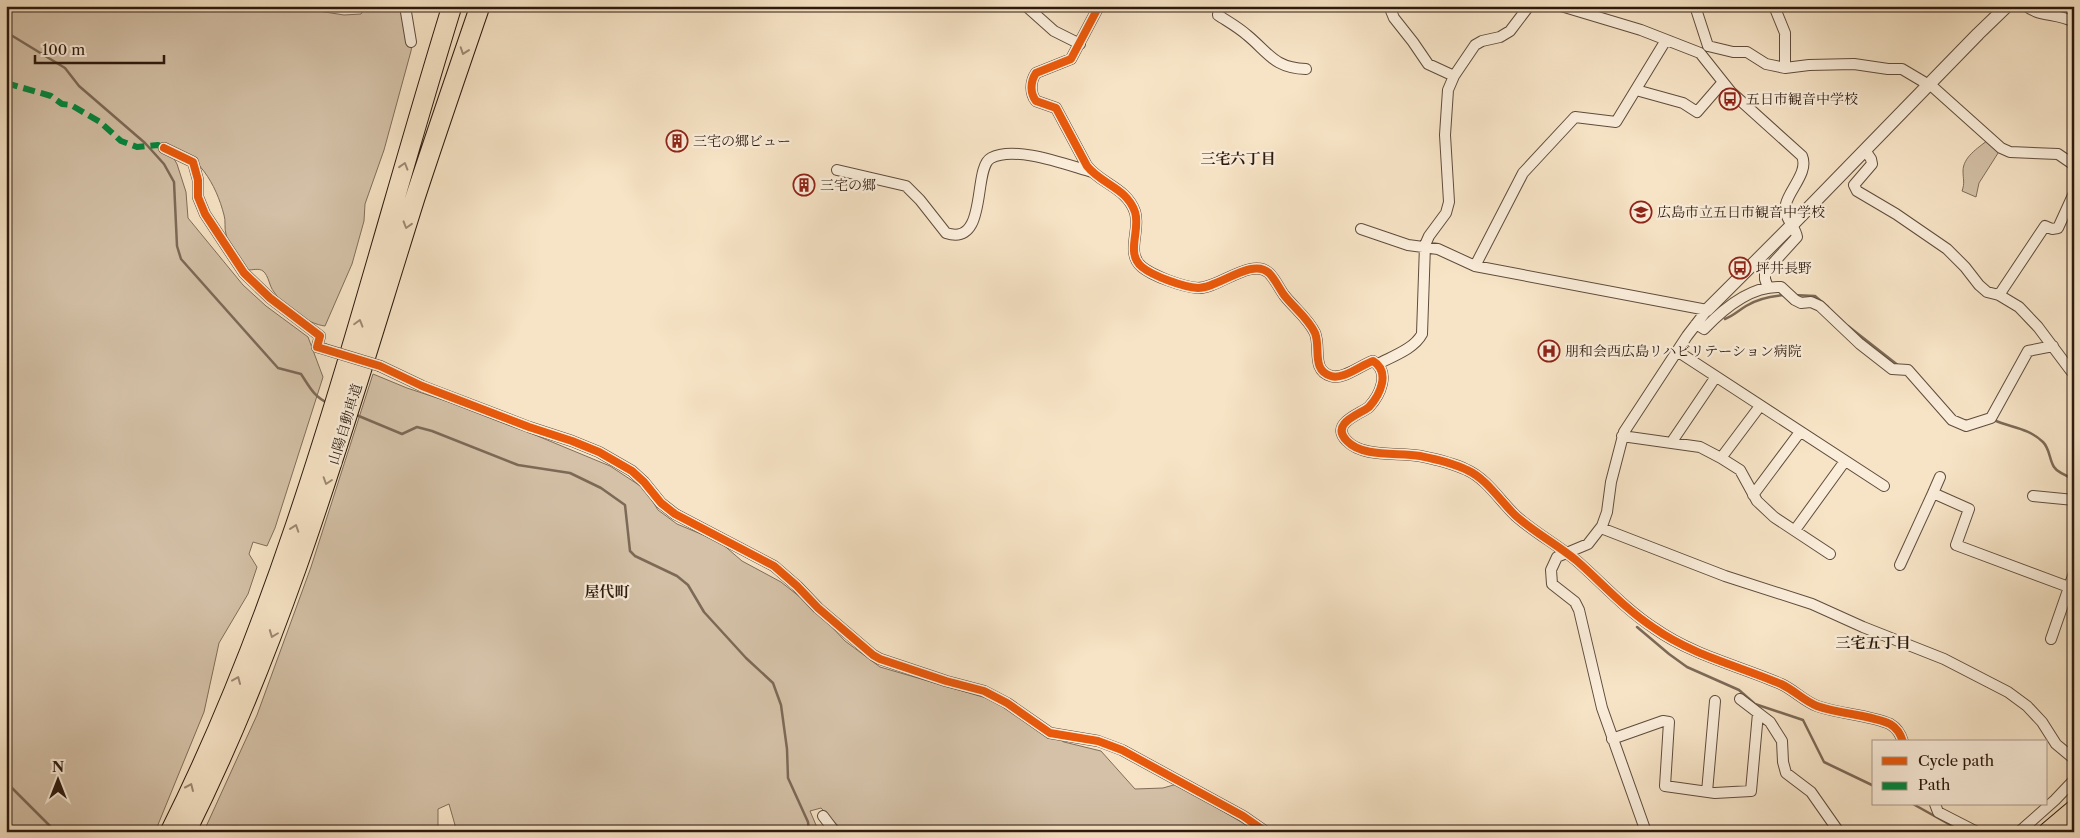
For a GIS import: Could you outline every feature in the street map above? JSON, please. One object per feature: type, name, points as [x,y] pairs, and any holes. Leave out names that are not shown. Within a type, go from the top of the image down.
[{"type":"highway","name":"山陽自動車道","points":[[186,832],[226,728],[306,494],[452,6]]},
{"type":"highway","name":"山陽自動車道","points":[[170,832],[226,728],[292,585],[319,506],[449,96],[480,6]]},
{"type":"highway","points":[[2048,832],[2074,810]]},
{"type":"street","points":[[405,6],[411,42]]},
{"type":"street","points":[[1026,6],[1054,31],[1080,44]]},
{"type":"street","points":[[1099,6],[1071,59],[1036,73],[1032,83],[1032,94],[1036,101],[1056,108],[1087,166],[1116,187],[1126,197],[1133,208],[1137,220],[1134,253],[1136,260],[1143,268],[1162,277],[1198,288],[1214,284],[1249,268],[1264,270],[1310,325],[1318,342],[1318,363],[1323,371],[1337,377],[1345,375],[1363,364],[1373,361],[1378,364],[1383,377],[1382,384],[1370,405],[1351,416],[1346,423],[1343,433],[1348,442],[1359,448],[1374,452],[1420,456],[1467,470],[1486,483],[1524,523],[1566,553],[1654,629],[1686,646],[1782,685],[1815,705],[1835,712],[1889,724],[1897,730],[1902,740]]},
{"type":"street","points":[[1219,6],[1218,15],[1247,35],[1273,60],[1285,67],[1306,69]]},
{"type":"street","points":[[1388,6],[1394,18],[1428,64],[1454,76]]},
{"type":"street","points":[[1378,364],[1404,351],[1419,340],[1422,334],[1425,248],[1428,236],[1446,213],[1449,202],[1445,135],[1448,90],[1454,76],[1475,45],[1482,41],[1500,37],[1510,31],[1529,6]]},
{"type":"street","points":[[1561,6],[1641,30],[1666,40],[1704,49],[1747,52],[1770,65],[1785,68],[1808,65],[1858,64],[1888,69],[1902,69],[1928,85],[2001,148],[2010,152],[2025,151],[2061,155],[2074,165]]},
{"type":"street","points":[[1695,6],[1704,49],[1723,82],[1736,97],[1802,156],[1803,168],[1786,205],[1785,213],[1797,238],[1765,272],[1764,276],[1768,288]]},
{"type":"street","points":[[1774,6],[1785,33],[1785,68]]},
{"type":"street","points":[[1646,832],[1602,708],[1577,606],[1552,584],[1553,563],[1557,558],[1566,553],[1588,544],[1601,528],[1605,519],[1611,482],[1622,436],[1677,351],[1707,310],[2007,6]]},
{"type":"street","points":[[2026,6],[2035,13],[2058,15],[2074,22]]},
{"type":"street","points":[[1475,266],[1523,172],[1575,117],[1616,122],[1666,40]]},
{"type":"street","points":[[1636,90],[1683,103],[1697,112],[1723,82]]},
{"type":"street","points":[[164,148],[193,162],[198,180],[198,197],[205,214],[244,273],[270,298],[320,336],[318,347],[380,366],[422,386],[529,427],[572,440],[620,463],[644,482],[661,503],[675,514],[782,572],[818,608],[880,659],[946,681],[984,691],[1007,703],[1050,733],[1098,741],[1122,750],[1243,816],[1266,832]]},
{"type":"street","points":[[1865,150],[1872,164],[1856,181],[1854,188],[1947,249],[1987,292],[1999,295],[2019,307],[2053,346],[2071,371],[2074,372]]},
{"type":"street","points":[[837,170],[906,186],[920,200],[946,234],[951,235],[964,231],[974,220],[984,165],[992,157],[1009,154],[1024,155],[1056,161],[1093,172]]},
{"type":"street","points":[[1999,295],[2045,226],[2052,229],[2058,228],[2074,193]]},
{"type":"street","points":[[1361,229],[1408,245],[1438,249],[1475,266],[1707,310]]},
{"type":"street","points":[[1696,324],[1704,329],[1724,310],[1758,290],[1781,287],[1794,300],[1801,303],[1811,302],[1820,306],[1860,344],[1892,369],[1908,370],[1952,420],[1966,426],[1991,418],[2028,351],[2053,346]]},
{"type":"street","points":[[1677,351],[1884,486]]},
{"type":"street","points":[[1671,443],[1716,378]]},
{"type":"street","points":[[1721,458],[1760,406]]},
{"type":"street","points":[[1754,495],[1800,432]]},
{"type":"street","points":[[1622,436],[1700,447],[1721,458],[1740,470],[1757,502],[1774,517],[1830,554]]},
{"type":"street","points":[[1795,530],[1845,461]]},
{"type":"street","points":[[1900,565],[1940,477]]},
{"type":"street","points":[[1933,493],[1969,509],[1956,546],[2071,588]]},
{"type":"street","points":[[2033,496],[2074,500]]},
{"type":"street","points":[[1601,528],[1725,576],[1812,604],[1863,627],[1944,659],[2016,698],[2042,722],[2056,744],[2074,759]]},
{"type":"street","points":[[2051,638],[2071,588],[2074,573]]},
{"type":"street","points":[[1740,699],[1770,722],[1782,741],[1783,762],[1788,775],[1811,792],[1839,832]]},
{"type":"street","points":[[1707,792],[1715,701]]},
{"type":"street","points":[[1612,739],[1663,721],[1669,722],[1665,786],[1707,792],[1751,791],[1758,713]]},
{"type":"street","points":[[2019,832],[2074,780]]},
{"type":"street","points":[[1936,806],[1938,812],[1978,832]]},
{"type":"street","points":[[823,816],[835,832]]},
{"type":"shaded area","points":[[6,6],[287,6],[344,15],[361,14],[366,6],[397,6],[414,30],[411,51],[384,150],[365,204],[364,221],[352,264],[325,326],[311,322],[297,314],[278,298],[263,271],[258,269],[248,270],[227,239],[221,203],[211,181],[196,162],[177,149],[166,145],[177,164],[186,192],[188,218],[243,285],[266,306],[308,337],[323,377],[275,528],[267,546],[253,542],[249,554],[257,567],[248,594],[219,643],[204,712],[155,832],[6,832]]},
{"type":"shaded area","points":[[1988,140],[2000,150],[1979,183],[1976,197],[1962,191],[1964,166],[1968,157]]},
{"type":"shaded area","points":[[373,374],[407,388],[482,413],[610,466],[645,489],[658,510],[677,524],[720,542],[742,561],[781,582],[814,608],[845,641],[880,667],[993,700],[1023,720],[1064,742],[1101,751],[1135,789],[1163,788],[1177,784],[1258,832],[844,832],[821,808],[810,811],[819,832],[457,832],[449,804],[438,809],[438,832],[257,832],[238,826],[204,831],[257,715],[311,567]]},
{"type":"waterway","points":[[6,32],[65,68],[79,86],[145,143],[164,164],[174,182],[177,246],[181,259],[278,368],[301,374],[315,394],[328,403]]},
{"type":"waterway","points":[[1725,319],[1755,301],[1785,295]]},
{"type":"waterway","points":[[1793,295],[1815,296],[1828,307]]},
{"type":"waterway","points":[[1848,326],[1899,366]]},
{"type":"waterway","points":[[354,414],[402,434],[417,427],[432,431],[518,465],[570,473],[601,488],[625,505],[630,551],[635,556],[677,576],[688,585],[704,612],[746,658],[773,683],[781,705],[787,749],[788,778],[808,822],[809,832]]},
{"type":"waterway","points":[[1994,420],[2031,433],[2037,437],[2045,445],[2052,464],[2056,469],[2074,479]]},
{"type":"waterway","points":[[1637,627],[1687,667],[1739,690],[1755,704],[1803,720],[1824,762],[1872,785]]},
{"type":"waterway","points":[[6,782],[56,832]]},
{"type":"waterway","points":[[1917,806],[1963,832]]},
{"type":"marked path","points":[[6,83],[51,96],[62,104],[71,105],[100,122],[121,141],[137,147],[158,145],[164,148]]},
{"type":"cycle path","points":[[1099,6],[1071,59],[1036,73],[1032,84],[1032,91],[1036,101],[1056,108],[1087,166],[1126,197],[1131,204],[1136,219],[1135,255],[1142,267],[1168,281],[1198,288],[1206,287],[1235,274],[1254,269],[1262,269],[1269,273],[1315,333],[1319,364],[1325,373],[1336,377],[1341,376],[1373,361],[1382,371],[1382,384],[1373,402],[1369,407],[1344,424],[1342,435],[1347,441],[1362,450],[1426,457],[1450,463],[1467,470],[1481,479],[1516,516],[1570,555],[1643,621],[1684,646],[1781,684],[1817,706],[1890,724],[1895,728],[1902,740]]},
{"type":"cycle path","points":[[164,148],[193,162],[198,180],[198,197],[205,214],[244,273],[270,298],[320,336],[317,347],[380,366],[422,386],[599,452],[632,471],[644,482],[661,503],[675,514],[774,566],[818,608],[880,659],[946,681],[984,691],[1007,703],[1050,733],[1098,741],[1122,750],[1243,816],[1266,832]]},
{"type":"place","name":"五日市観音中学校","points":[[1730,99]]},
{"type":"place","name":"三宅の郷ビュー","points":[[677,141]]},
{"type":"place","name":"三宅の郷","points":[[804,185]]},
{"type":"place","name":"広島市立五日市観音中学校","points":[[1641,212]]},
{"type":"place","name":"坪井長野","points":[[1740,268]]},
{"type":"place","name":"朋和会西広島リハビリテーション病院","points":[[1549,351]]},
{"type":"district","name":"三宅六丁目","points":[[1238,158]]},
{"type":"district","name":"屋代町","points":[[607,591]]},
{"type":"district","name":"三宅五丁目","points":[[1873,642]]}]
